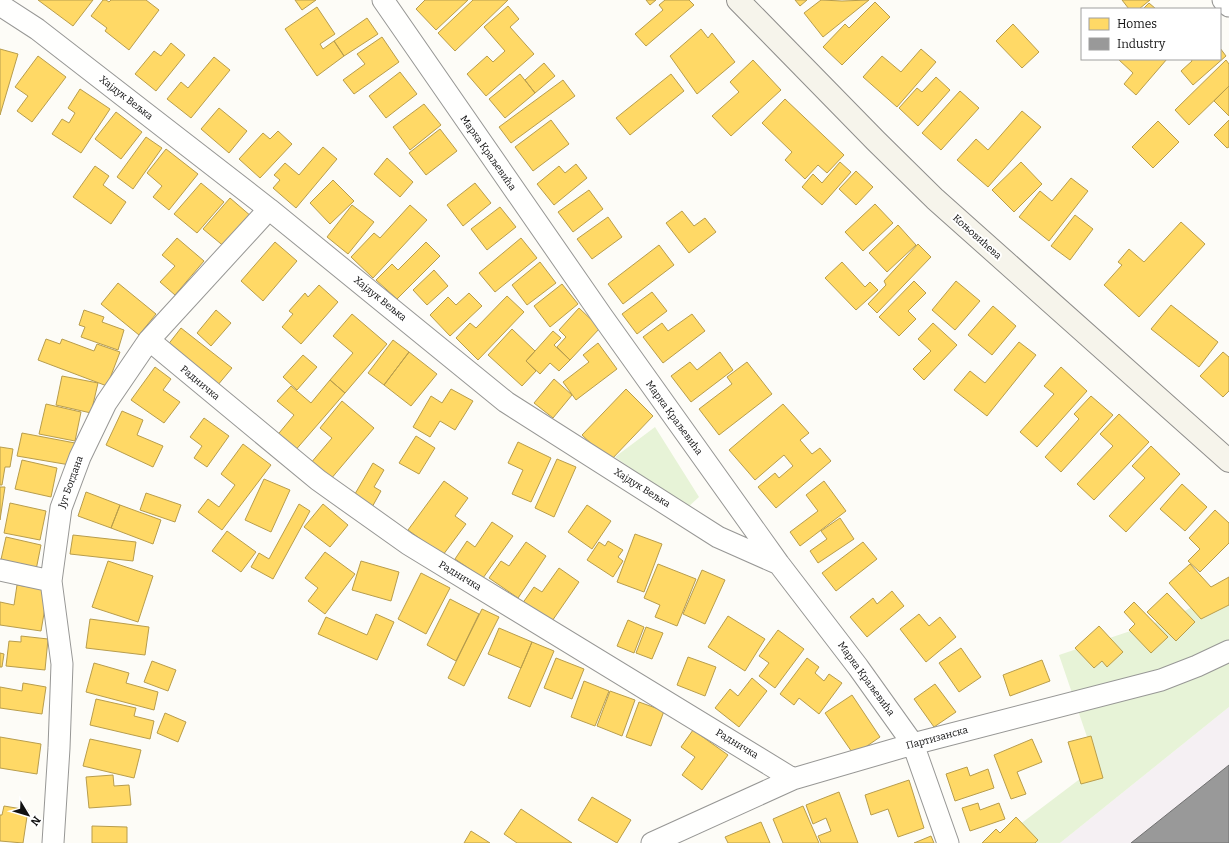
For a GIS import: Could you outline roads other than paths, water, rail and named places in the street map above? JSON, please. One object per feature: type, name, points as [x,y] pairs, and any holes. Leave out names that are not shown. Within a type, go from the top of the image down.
[{"type":"main road","name":"Коњовићева","points":[[738,0],[934,199],[1229,461]]},
{"type":"street","name":"Марка Краљевића","points":[[383,0],[602,316],[779,564],[858,667],[913,744],[948,843]]},
{"type":"street","points":[[1223,0],[1229,6]]},
{"type":"street","name":"Хајдук Вељка","points":[[0,5],[37,29],[269,209],[506,402],[718,537],[779,564]]},
{"type":"street","name":"Југ Богдана","points":[[53,843],[59,748],[62,664],[51,581],[61,508],[80,457],[106,403],[149,340],[269,209]]},
{"type":"street","name":"Радничка","points":[[149,340],[318,480],[408,544],[793,779]]},
{"type":"street","points":[[0,570],[51,581]]},
{"type":"street","name":"Партизанска","points":[[652,843],[793,779],[913,744],[1161,680],[1197,666],[1229,651]]}]
